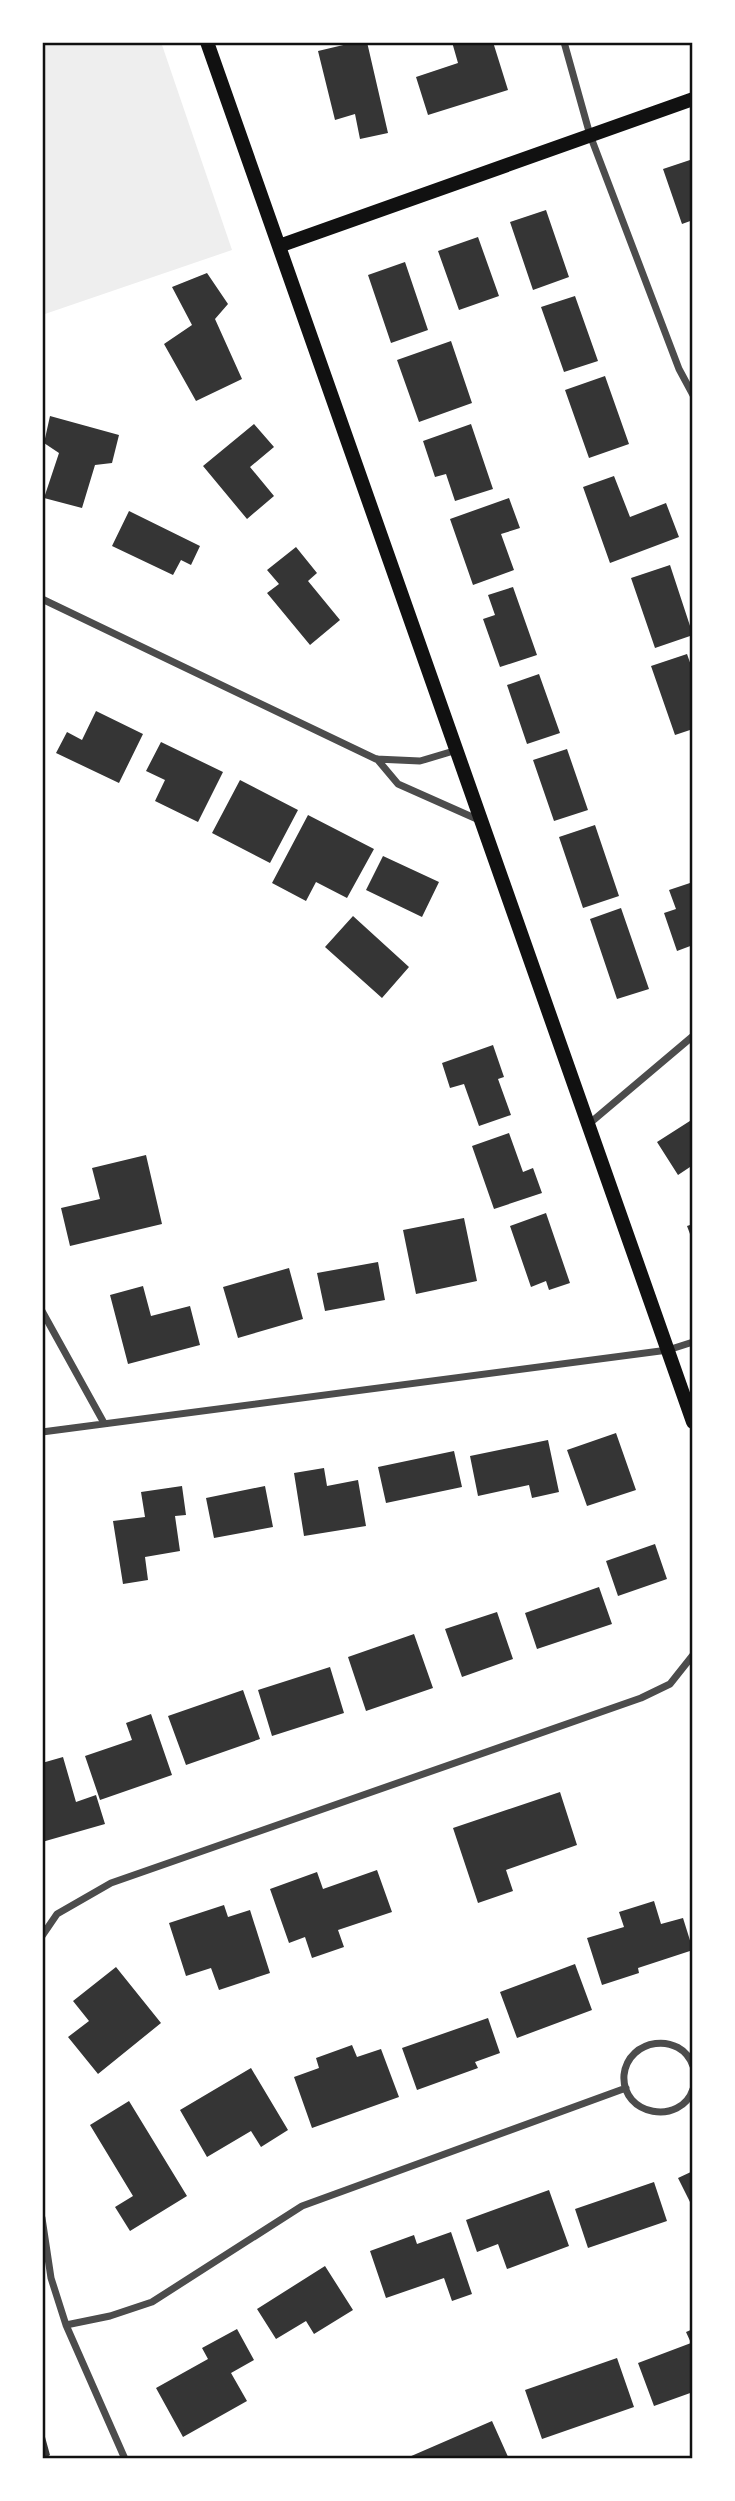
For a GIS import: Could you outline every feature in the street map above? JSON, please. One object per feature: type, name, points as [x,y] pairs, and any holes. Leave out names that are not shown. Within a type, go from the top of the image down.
[{"type":"main road","points":[[207,42],[590,1123],[693,1422]]},
{"type":"main road","points":[[279,246],[693,99]]},
{"type":"street","points":[[564,42],[590,135],[679,369],[693,395]]},
{"type":"street","points":[[42,599],[376,759],[420,761],[457,750]]},
{"type":"street","points":[[376,759],[398,784],[482,821]]},
{"type":"street","points":[[590,1123],[693,1036]]},
{"type":"street","points":[[42,1311],[104,1423]]},
{"type":"street","points":[[42,1432],[668,1350],[693,1342]]},
{"type":"street","points":[[42,1936],[57,1914],[111,1883],[641,1698],[670,1684],[693,1655]]},
{"type":"street","points":[[693,2067],[684,2051],[674,2045],[651,2043],[632,2056],[624,2077],[626,2088],[640,2107],[662,2113],[684,2104],[693,2089]]},
{"type":"street","points":[[66,2325],[110,2316],[152,2302],[278,2220],[322,2197],[626,2088]]},
{"type":"street","points":[[42,2218],[51,2278],[66,2325],[125,2459]]},
{"type":"shaded area","points":[[42,42],[161,42],[232,250],[42,315]]},
{"type":"building","points":[[367,42],[388,133],[360,139],[355,114],[335,120],[318,51]]},
{"type":"building","points":[[452,42],[493,42],[508,90],[428,115],[416,77],[458,63]]},
{"type":"building","points":[[693,159],[693,220],[682,224],[663,169]]},
{"type":"building","points":[[546,210],[569,277],[533,290],[510,222]]},
{"type":"building","points":[[478,237],[499,296],[459,310],[438,251]]},
{"type":"building","points":[[405,262],[428,330],[391,343],[368,275]]},
{"type":"building","points":[[207,273],[228,304],[215,319],[242,379],[196,401],[164,344],[192,325],[172,287]]},
{"type":"building","points":[[575,296],[598,361],[564,372],[541,307]]},
{"type":"building","points":[[451,341],[472,403],[419,422],[397,360]]},
{"type":"building","points":[[605,376],[629,444],[589,458],[565,390]]},
{"type":"building","points":[[50,416],[119,435],[112,463],[95,465],[82,508],[44,498],[59,453],[44,443]]},
{"type":"building","points":[[254,424],[274,447],[250,467],[274,496],[247,519],[203,466]]},
{"type":"building","points":[[471,424],[493,489],[455,501],[446,474],[435,477],[423,441]]},
{"type":"building","points":[[614,476],[630,517],[666,503],[679,537],[610,563],[583,487]]},
{"type":"building","points":[[509,498],[520,528],[501,534],[514,570],[473,585],[450,519]]},
{"type":"building","points":[[129,511],[200,546],[191,565],[181,560],[173,575],[112,546]]},
{"type":"building","points":[[296,547],[317,573],[308,581],[340,620],[310,645],[267,593],[279,584],[267,570]]},
{"type":"building","points":[[670,565],[693,635],[655,648],[631,578]]},
{"type":"building","points":[[513,587],[537,655],[500,667],[483,619],[495,615],[488,595]]},
{"type":"building","points":[[687,654],[693,671],[693,729],[675,735],[651,666]]},
{"type":"building","points":[[539,674],[560,733],[527,744],[507,685]]},
{"type":"building","points":[[96,711],[143,734],[119,783],[56,753],[67,732],[82,740]]},
{"type":"building","points":[[161,742],[223,772],[198,822],[155,801],[165,780],[146,771]]},
{"type":"building","points":[[567,749],[588,810],[554,821],[533,760]]},
{"type":"building","points":[[240,780],[298,810],[270,863],[212,833]]},
{"type":"building","points":[[308,815],[374,849],[347,898],[316,882],[306,901],[272,883]]},
{"type":"building","points":[[595,825],[619,896],[583,908],[559,837]]},
{"type":"building","points":[[383,856],[439,882],[422,917],[366,890]]},
{"type":"building","points":[[693,882],[693,945],[677,951],[664,913],[676,909],[669,890]]},
{"type":"building","points":[[621,908],[649,989],[617,999],[590,919]]},
{"type":"building","points":[[353,916],[409,967],[382,998],[325,947]]},
{"type":"building","points":[[493,1045],[504,1077],[498,1079],[511,1115],[479,1126],[464,1084],[450,1088],[442,1063]]},
{"type":"building","points":[[693,1119],[693,1165],[678,1175],[657,1142]]},
{"type":"building","points":[[509,1133],[523,1172],[533,1168],[542,1193],[494,1209],[472,1146]]},
{"type":"building","points":[[146,1155],[162,1224],[70,1246],[61,1208],[100,1199],[92,1168]]},
{"type":"building","points":[[546,1213],[570,1283],[549,1290],[546,1281],[531,1287],[510,1226]]},
{"type":"building","points":[[464,1218],[477,1281],[416,1294],[403,1230]]},
{"type":"building","points":[[693,1224],[693,1242],[687,1226]]},
{"type":"building","points":[[378,1262],[385,1300],[325,1311],[317,1273]]},
{"type":"building","points":[[289,1268],[303,1319],[238,1338],[223,1287]]},
{"type":"building","points":[[143,1286],[151,1316],[190,1306],[200,1345],[128,1364],[110,1295]]},
{"type":"building","points":[[616,1433],[636,1490],[587,1506],[567,1450]]},
{"type":"building","points":[[548,1440],[559,1492],[532,1498],[529,1485],[478,1496],[470,1456]]},
{"type":"building","points":[[454,1451],[462,1487],[386,1503],[378,1467]]},
{"type":"building","points":[[324,1468],[327,1486],[358,1480],[366,1526],[304,1536],[294,1473]]},
{"type":"building","points":[[182,1486],[186,1515],[175,1516],[180,1551],[145,1557],[148,1580],[123,1584],[113,1521],[145,1517],[141,1492]]},
{"type":"building","points":[[265,1486],[273,1527],[214,1538],[206,1498]]},
{"type":"building","points":[[655,1544],[667,1579],[618,1596],[606,1561]]},
{"type":"building","points":[[599,1587],[612,1624],[537,1649],[525,1613]]},
{"type":"building","points":[[497,1612],[513,1659],[462,1677],[445,1629]]},
{"type":"building","points":[[414,1634],[433,1688],[366,1711],[348,1657]]},
{"type":"building","points":[[330,1667],[344,1713],[272,1736],[258,1690]]},
{"type":"building","points":[[243,1690],[260,1739],[186,1765],[168,1716]]},
{"type":"building","points":[[151,1714],[172,1775],[100,1800],[85,1756],[132,1740],[126,1723]]},
{"type":"building","points":[[63,1757],[76,1802],[96,1795],[105,1824],[42,1842],[42,1763]]},
{"type":"building","points":[[560,1792],[577,1845],[506,1870],[513,1891],[478,1903],[453,1828]]},
{"type":"building","points":[[377,1870],[392,1912],[338,1930],[344,1947],[312,1958],[305,1937],[289,1943],[270,1889],[317,1872],[323,1889]]},
{"type":"building","points":[[654,1901],[661,1924],[683,1918],[693,1950],[638,1968],[639,1973],[602,1985],[587,1938],[624,1927],[619,1912]]},
{"type":"building","points":[[224,1905],[228,1917],[250,1910],[270,1973],[219,1990],[211,1968],[186,1976],[169,1923]]},
{"type":"building","points":[[575,1964],[592,2010],[517,2038],[500,1992]]},
{"type":"building","points":[[116,1967],[161,2023],[98,2074],[68,2037],[89,2021],[73,2001]]},
{"type":"building","points":[[488,2018],[500,2053],[475,2062],[478,2068],[417,2090],[402,2048]]},
{"type":"building","points":[[352,2045],[357,2057],[381,2049],[399,2097],[312,2128],[294,2077],[319,2068],[316,2058]]},
{"type":"building","points":[[251,2068],[288,2130],[261,2147],[251,2131],[207,2157],[180,2110]]},
{"type":"building","points":[[129,2101],[187,2196],[130,2231],[115,2207],[133,2196],[90,2125]]},
{"type":"building","points":[[693,2171],[693,2208],[678,2178]]},
{"type":"building","points":[[654,2182],[667,2221],[588,2248],[575,2209]]},
{"type":"building","points":[[549,2190],[569,2246],[507,2269],[498,2244],[477,2252],[466,2220]]},
{"type":"building","points":[[451,2232],[472,2294],[452,2301],[444,2278],[386,2298],[370,2251],[414,2235],[417,2244]]},
{"type":"building","points":[[325,2266],[353,2310],[314,2334],[306,2321],[276,2339],[257,2309]]},
{"type":"building","points":[[237,2329],[254,2360],[231,2373],[247,2401],[183,2437],[156,2388],[208,2359],[202,2348]]},
{"type":"building","points":[[693,2329],[693,2392],[654,2406],[638,2363],[691,2343],[686,2332]]},
{"type":"building","points":[[617,2358],[634,2407],[542,2439],[525,2390]]},
{"type":"building","points":[[492,2421],[509,2459],[409,2459],[409,2457]]},
{"type":"building","points":[[42,2426],[50,2455],[44,2459],[42,2459]]}]
